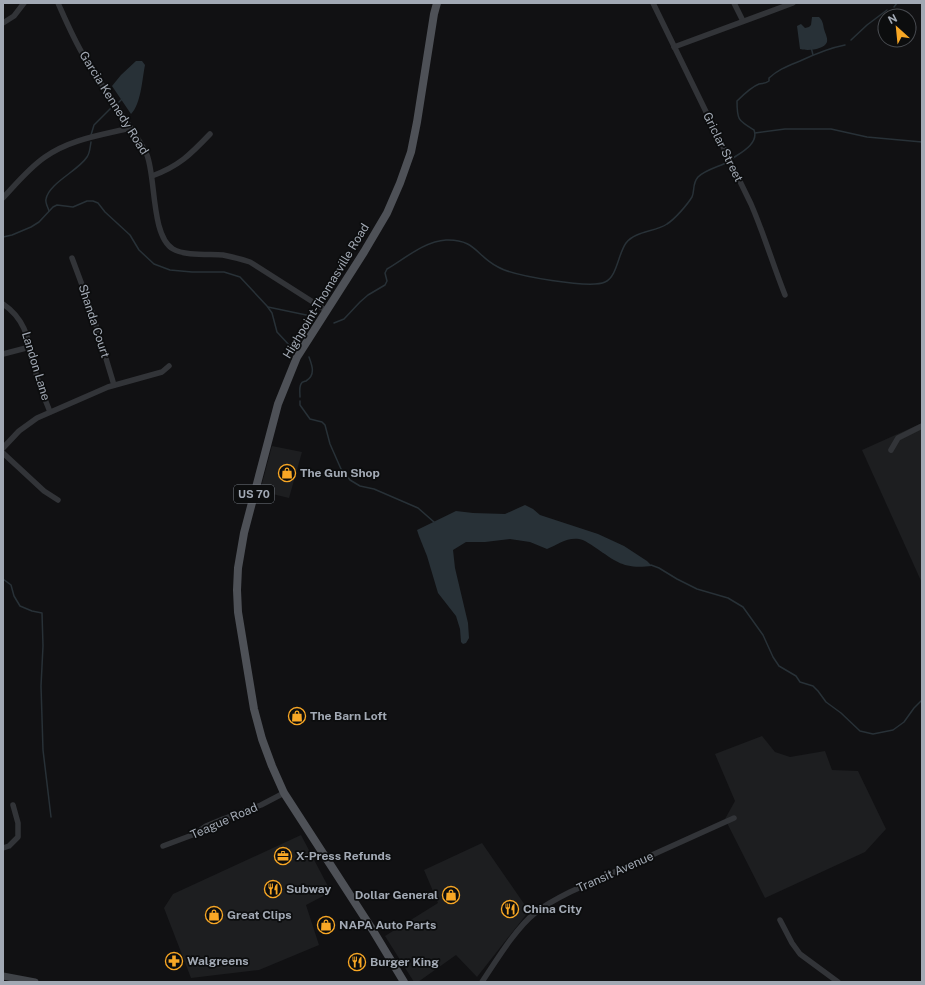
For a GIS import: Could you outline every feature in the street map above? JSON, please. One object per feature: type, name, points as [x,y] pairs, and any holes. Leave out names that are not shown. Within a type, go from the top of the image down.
[{"type":"main road","name":"Highpoint-Thomasville Road","points":[[404,982],[372,929],[284,792],[270,762],[262,740],[254,709],[238,612],[238,568],[244,533],[278,404],[298,357],[387,213],[400,183],[410,152],[417,122],[437,3]]},
{"type":"street","points":[[3,23],[14,16],[24,3]]},
{"type":"street","name":"Garcia Kennedy Road","points":[[58,3],[84,57],[147,155],[152,176],[158,224],[162,235],[172,249],[181,252],[236,258],[250,262],[326,311]]},
{"type":"street","name":"Griclar Street","points":[[653,3],[751,204],[763,232],[785,295]]},
{"type":"street","points":[[734,3],[743,21]]},
{"type":"street","points":[[674,47],[793,3]]},
{"type":"street","points":[[3,198],[33,166],[46,156],[79,141],[130,128]]},
{"type":"street","points":[[152,176],[171,169],[180,163],[210,134]]},
{"type":"street","name":"Shanda Court","points":[[72,258],[91,309],[114,385]]},
{"type":"street","name":"Landon Lane","points":[[3,304],[20,319],[26,332],[37,377],[50,412]]},
{"type":"street","points":[[3,354],[30,347]]},
{"type":"street","points":[[3,448],[19,431],[37,418],[114,385],[162,372],[169,366]]},
{"type":"street","points":[[891,450],[898,438],[922,426]]},
{"type":"street","points":[[3,453],[44,491],[58,500]]},
{"type":"street","name":"Teague Road","points":[[163,846],[195,834],[206,826],[261,805],[284,792]]},
{"type":"street","points":[[3,848],[9,846],[18,837],[18,823],[13,806]]},
{"type":"street","name":"Transit Avenue","points":[[482,982],[523,924],[550,902],[734,818]]},
{"type":"street","points":[[780,920],[792,943],[800,954],[838,982]]},
{"type":"street","points":[[3,976],[35,982]]},
{"type":"shaded area","points":[[812,17],[819,17],[823,23],[827,42],[819,48],[811,50],[800,49],[797,26],[801,24],[805,28],[809,27],[811,25]]},
{"type":"shaded area","points":[[136,61],[142,61],[145,65],[139,98],[131,114],[112,86]]},
{"type":"shaded area","points":[[922,423],[922,583],[862,450]]},
{"type":"shaded area","points":[[272,446],[302,452],[289,498],[260,491]]},
{"type":"shaded area","points":[[525,505],[540,515],[598,534],[624,546],[652,566],[635,567],[622,564],[610,558],[588,542],[579,539],[566,540],[547,549],[530,542],[510,539],[485,542],[466,542],[453,550],[455,568],[468,623],[469,638],[466,643],[463,644],[461,642],[460,629],[456,616],[438,593],[427,556],[417,530],[456,511],[505,514]]},
{"type":"shaded area","points":[[762,736],[775,752],[790,757],[825,751],[832,770],[858,771],[886,829],[865,852],[765,898],[725,819],[735,801],[715,754]]},
{"type":"shaded area","points":[[301,835],[331,892],[306,905],[319,945],[259,970],[191,978],[164,908],[173,894]]},
{"type":"shaded area","points":[[482,843],[529,911],[477,977],[456,955],[418,982],[414,982],[385,936],[438,903],[424,870]]},
{"type":"waterway","points":[[894,7],[897,3]]},
{"type":"waterway","points":[[851,40],[877,18]]},
{"type":"waterway","points":[[733,158],[749,147],[755,135],[754,130],[745,124],[738,116],[737,101],[756,85],[768,82],[769,78],[776,72],[822,52],[845,45]]},
{"type":"waterway","points":[[811,47],[813,55]]},
{"type":"waterway","points":[[118,103],[122,99]]},
{"type":"waterway","points":[[91,135],[94,125],[112,107]]},
{"type":"waterway","points":[[755,133],[785,129],[831,129],[867,137],[922,142]]},
{"type":"waterway","points":[[49,211],[46,204],[48,193],[58,182],[83,162],[89,154],[91,142]]},
{"type":"waterway","points":[[334,323],[344,319],[368,295],[385,285],[387,281],[385,273],[387,269],[423,247],[438,241],[456,240],[464,242],[470,245],[491,263],[506,271],[535,278],[569,283],[597,284],[605,282],[615,270],[623,248],[630,239],[662,227],[670,222],[681,212],[692,197],[695,182],[698,177],[708,170],[728,162]]},
{"type":"waterway","points":[[3,237],[31,227],[39,222],[53,207],[57,205],[73,207],[87,201],[93,201],[98,203],[105,212],[130,235],[139,250],[154,264],[170,270],[224,272],[240,277],[267,306],[272,313],[277,332],[291,347]]},
{"type":"waterway","points":[[268,307],[311,316]]},
{"type":"waterway","points":[[300,397],[300,385],[302,382],[309,379],[312,373],[309,357]]},
{"type":"waterway","points":[[300,401],[300,405],[310,419],[322,422],[325,425],[330,444],[341,469],[350,480],[360,486],[374,489],[418,508],[434,522]]},
{"type":"waterway","points":[[651,565],[697,589],[728,598],[743,607],[763,635],[773,657],[779,666],[796,676],[800,682],[813,686],[826,702],[841,713],[860,731],[873,734],[893,730],[904,722],[922,700]]},
{"type":"waterway","points":[[3,579],[11,585],[14,596],[20,606],[42,613],[43,646],[41,686],[43,750],[51,817]]},
{"type":"place","name":"The Gun Shop","points":[[287,473]]},
{"type":"place","name":"The Barn Loft","points":[[297,716]]},
{"type":"place","name":"X-Press Refunds","points":[[283,856]]},
{"type":"place","name":"Subway","points":[[273,889]]},
{"type":"place","name":"Dollar General","points":[[451,895]]},
{"type":"place","name":"China City","points":[[510,909]]},
{"type":"place","name":"Great Clips","points":[[214,915]]},
{"type":"place","name":"NAPA Auto Parts","points":[[326,925]]},
{"type":"place","name":"Walgreens","points":[[174,961]]},
{"type":"place","name":"Burger King","points":[[357,962]]}]
